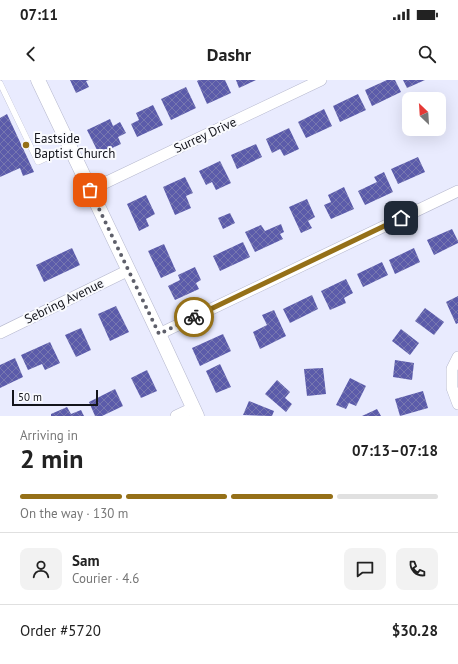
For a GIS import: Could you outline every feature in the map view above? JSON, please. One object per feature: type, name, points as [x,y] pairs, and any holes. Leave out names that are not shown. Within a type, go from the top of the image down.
[{"type":"street","points":[[38,80],[195,412],[176,416]]},
{"type":"street","name":"Surrey Drive","points":[[90,190],[321,80]]},
{"type":"street","points":[[159,334],[458,191]]},
{"type":"street","name":"Sebring Avenue","points":[[0,332],[129,270]]},
{"type":"street","points":[[458,357],[452,369],[452,388],[458,404]]},
{"type":"lane","points":[[0,83],[38,162],[70,147]]},
{"type":"building","points":[[70,80],[89,80],[86,81],[89,87],[76,93]]},
{"type":"building","points":[[225,80],[231,93],[207,104],[197,81]]},
{"type":"building","points":[[236,80],[256,80],[239,88]]},
{"type":"building","points":[[387,80],[395,80],[401,92],[372,106],[365,90]]},
{"type":"building","points":[[403,80],[425,80],[407,88]]},
{"type":"building","points":[[186,87],[196,108],[171,120],[161,99]]},
{"type":"building","points":[[358,94],[366,110],[340,122],[333,106]]},
{"type":"building","points":[[153,105],[163,125],[137,137],[131,124],[139,120],[136,113]]},
{"type":"building","points":[[324,109],[332,126],[306,138],[298,122]]},
{"type":"building","points":[[7,114],[34,172],[23,176],[20,168],[0,177],[0,118]]},
{"type":"building","points":[[110,119],[113,126],[120,122],[126,133],[118,137],[121,144],[99,154],[87,130]]},
{"type":"building","points":[[289,128],[299,149],[284,156],[280,149],[272,153],[266,139]]},
{"type":"building","points":[[256,144],[262,157],[237,169],[231,155]]},
{"type":"building","points":[[418,157],[425,172],[398,184],[391,169]]},
{"type":"building","points":[[220,161],[231,183],[216,190],[212,182],[206,185],[199,171]]},
{"type":"building","points":[[384,172],[393,192],[365,205],[358,191],[377,182],[374,177]]},
{"type":"building","points":[[185,177],[193,193],[186,196],[191,208],[175,215],[163,187]]},
{"type":"building","points":[[344,187],[354,209],[331,219],[324,205],[331,202],[328,195]]},
{"type":"building","points":[[146,195],[155,214],[146,219],[149,226],[139,231],[127,204]]},
{"type":"building","points":[[307,199],[315,217],[308,221],[312,228],[301,233],[289,207]]},
{"type":"building","points":[[230,213],[235,223],[223,229],[218,218]]},
{"type":"building","points":[[281,224],[284,232],[280,234],[283,239],[255,252],[245,232],[261,225],[265,231]]},
{"type":"building","points":[[452,229],[458,243],[434,255],[427,240]]},
{"type":"building","points":[[243,242],[250,257],[220,271],[213,256]]},
{"type":"building","points":[[164,244],[176,271],[161,278],[148,251]]},
{"type":"building","points":[[72,248],[80,265],[44,282],[36,265]]},
{"type":"building","points":[[414,248],[420,262],[395,274],[389,260]]},
{"type":"building","points":[[382,262],[388,275],[363,287],[357,274]]},
{"type":"building","points":[[195,267],[201,280],[196,283],[199,289],[175,300],[168,286],[180,280],[178,275]]},
{"type":"building","points":[[346,279],[353,293],[344,298],[346,303],[330,310],[321,291]]},
{"type":"building","points":[[312,295],[318,309],[290,323],[283,309]]},
{"type":"building","points":[[458,296],[458,323],[456,324],[446,302]]},
{"type":"building","points":[[116,306],[129,332],[110,341],[98,314]]},
{"type":"building","points":[[425,308],[444,322],[434,335],[415,321]]},
{"type":"building","points":[[274,310],[286,336],[260,349],[253,332],[267,325],[262,315]]},
{"type":"building","points":[[81,328],[91,350],[76,357],[65,335]]},
{"type":"building","points":[[401,329],[419,343],[410,355],[392,341]]},
{"type":"building","points":[[223,334],[231,351],[200,366],[192,348]]},
{"type":"building","points":[[50,342],[60,363],[45,370],[42,364],[28,370],[21,355]]},
{"type":"building","points":[[15,358],[23,377],[0,388],[0,365]]},
{"type":"building","points":[[395,360],[414,363],[412,380],[393,377]]},
{"type":"building","points":[[220,364],[231,387],[216,393],[206,371]]},
{"type":"building","points":[[323,368],[326,394],[307,396],[304,369]]},
{"type":"building","points":[[147,370],[157,391],[141,398],[131,378]]},
{"type":"building","points":[[350,378],[366,386],[356,406],[349,403],[346,409],[336,405]]},
{"type":"building","points":[[277,380],[290,392],[285,398],[292,404],[286,412],[265,394]]},
{"type":"building","points":[[115,389],[123,406],[102,416],[95,416],[89,402]]},
{"type":"building","points":[[423,391],[428,408],[400,416],[395,399]]},
{"type":"building","points":[[249,401],[274,411],[272,416],[243,415]]},
{"type":"building","points":[[67,407],[71,414],[81,410],[84,416],[51,416],[51,414]]},
{"type":"building","points":[[377,409],[381,416],[362,416]]},
{"type":"way so far","points":[[90,190],[159,334],[194,317]]},
{"type":"place","name":"Eastside Baptist Church","points":[[26,145]]},
{"type":"route","points":[[194,317],[401,218]]}]
